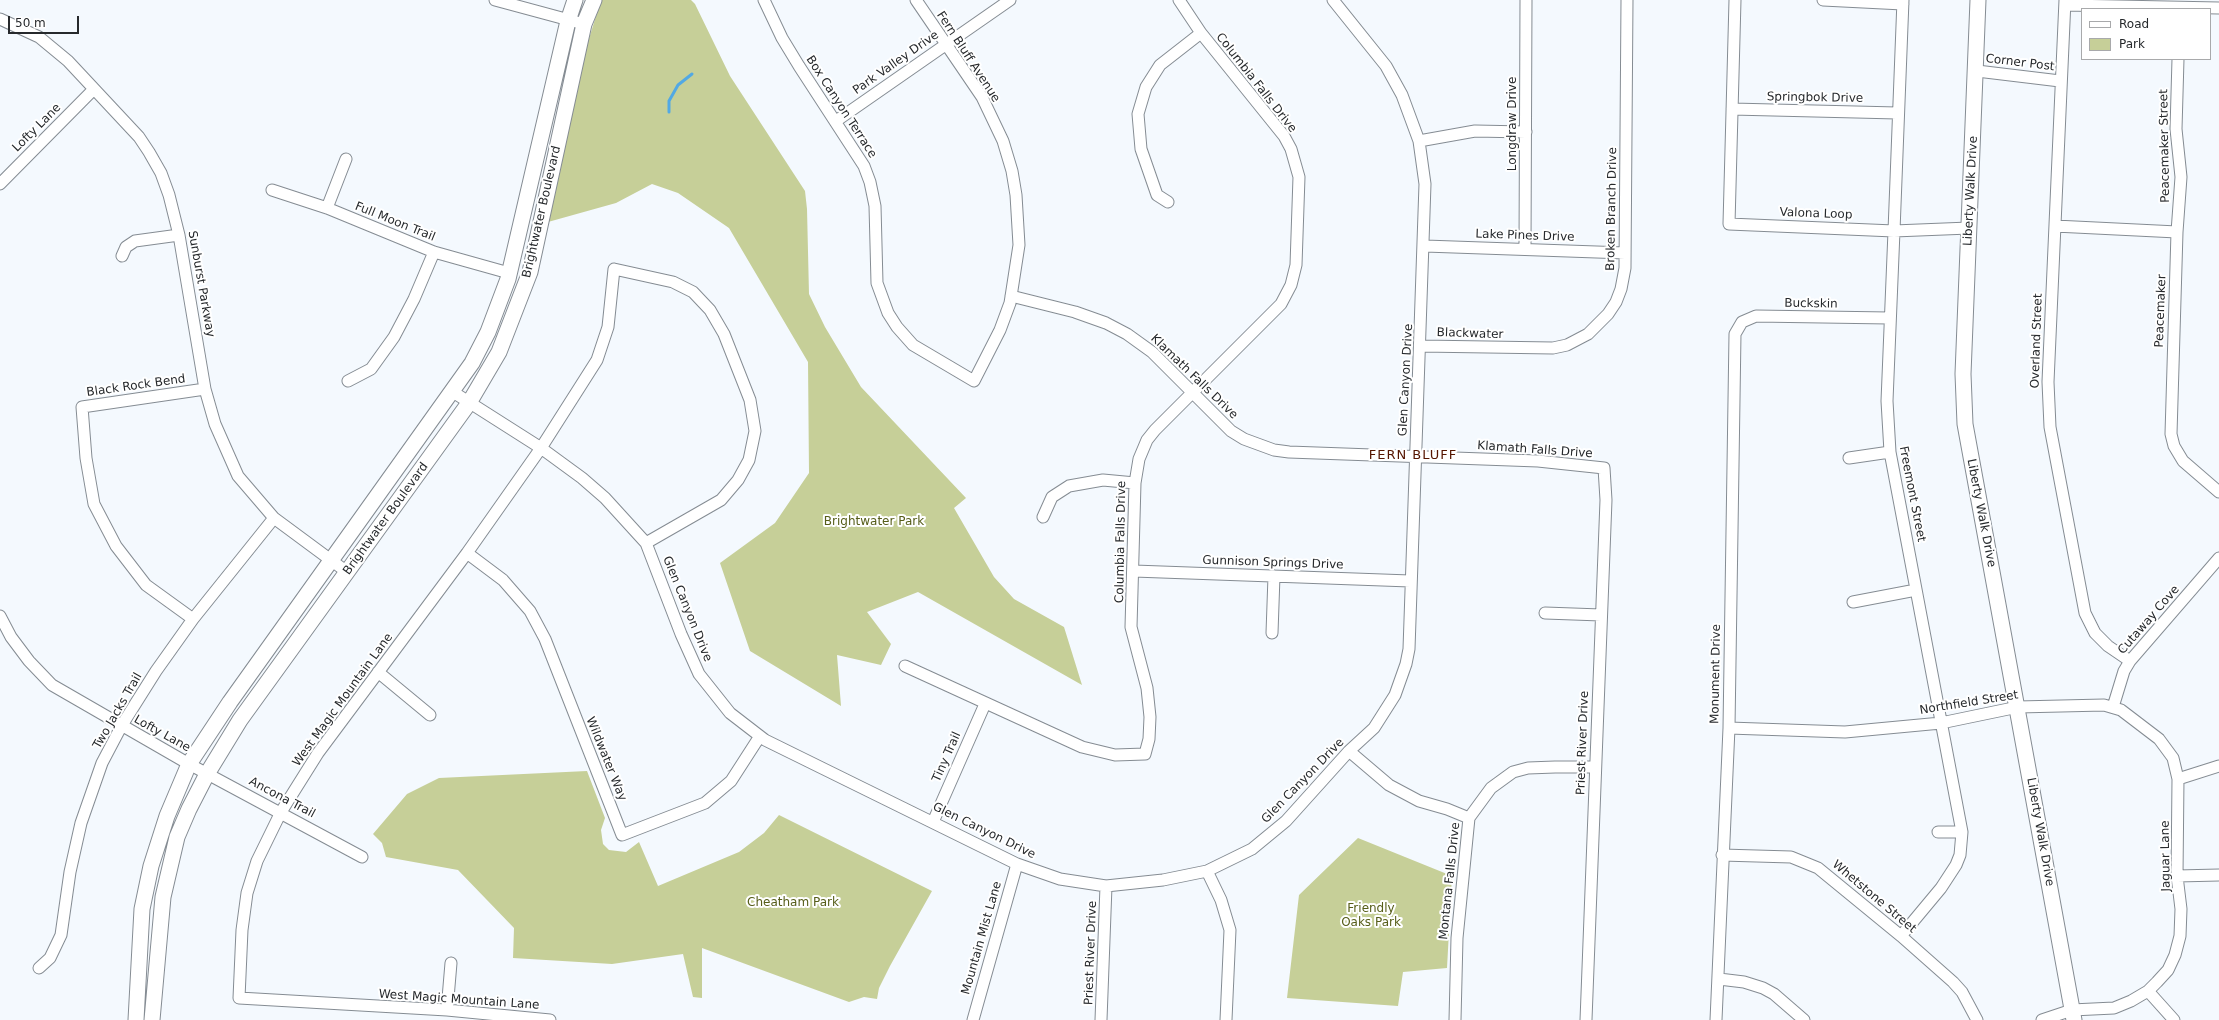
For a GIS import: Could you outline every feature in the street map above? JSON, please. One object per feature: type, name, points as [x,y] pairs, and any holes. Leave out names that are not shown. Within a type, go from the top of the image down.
[{"type":"street","points":[[495,0],[568,21],[584,24]]},
{"type":"street","name":"Brightwater Boulevard","points":[[136,1020],[142,909],[151,866],[167,816],[189,764],[230,702],[453,392],[472,363],[488,332],[510,273],[568,21],[575,0]]},
{"type":"street","name":"Brightwater Boulevard","points":[[152,1020],[163,897],[177,837],[189,809],[207,774],[240,720],[470,403],[499,352],[530,272],[584,24],[594,0]]},
{"type":"street","name":"Box Canyon Terrace","points":[[764,0],[782,38],[861,159],[870,182],[875,206],[877,283],[888,313],[896,327],[913,345],[974,381]]},
{"type":"street","name":"Fern Bluff Avenue","points":[[916,0],[982,97],[1003,141],[1012,171],[1016,195],[1019,245],[1011,296],[1000,330],[974,381]]},
{"type":"street","name":"Park Valley Drive","points":[[836,121],[1010,0]]},
{"type":"street","name":"Columbia Falls Drive","points":[[905,666],[985,704],[1082,747],[1115,756],[1145,754],[1149,739],[1150,717],[1147,688],[1132,627],[1134,571],[1134,483],[1139,459],[1148,440],[1155,430],[1272,315],[1288,292],[1296,265],[1299,192],[1296,163],[1284,136],[1201,33],[1179,0]]},
{"type":"street","name":"Glen Canyon Drive","points":[[453,392],[541,448],[605,498],[646,543],[681,634],[700,674],[730,713],[760,736],[788,753],[1017,864],[1060,879],[1106,886],[1164,880],[1207,871],[1252,848],[1286,820],[1349,752],[1374,728],[1388,708],[1401,680],[1409,649],[1410,581],[1421,346],[1425,184],[1419,141],[1412,118],[1395,80],[1386,66],[1333,0]]},
{"type":"street","name":"Longdraw Drive","points":[[1525,248],[1526,0]]},
{"type":"street","name":"Broken Branch Drive","points":[[1518,349],[1545,349],[1567,345],[1581,338],[1599,325],[1608,314],[1621,289],[1625,275],[1627,0]]},
{"type":"street","name":"Valona Loop","points":[[1735,0],[1729,224],[1894,231]]},
{"type":"street","points":[[1822,0],[1903,2],[1894,231],[1969,228]]},
{"type":"street","name":"Liberty Walk Drive","points":[[1978,0],[1977,71],[1963,374],[1965,424],[2018,707],[2073,1015]]},
{"type":"street","points":[[2065,2],[2180,8],[2219,8]]},
{"type":"street","name":"Overland Street","points":[[2065,2],[2060,81],[2048,382],[2052,434],[2085,613],[2095,633],[2108,646],[2130,661]]},
{"type":"street","name":"Sunburst Parkway","points":[[0,19],[39,37],[68,62],[135,133],[150,152],[170,195],[180,235],[205,389],[215,424],[238,476],[274,518],[347,572]]},
{"type":"street","points":[[1168,202],[1157,195],[1140,149],[1138,114],[1146,87],[1160,65],[1201,33]]},
{"type":"street","name":"Peacemaker Street","points":[[2177,232],[2181,177],[2176,129],[2178,60]]},
{"type":"street","name":"Corner Post","points":[[1977,71],[2060,81]]},
{"type":"street","name":"Lofty Lane","points":[[0,184],[94,90]]},
{"type":"street","name":"Springbok Drive","points":[[1732,109],[1898,113]]},
{"type":"street","points":[[1419,141],[1475,131],[1526,132]]},
{"type":"street","points":[[327,208],[346,159]]},
{"type":"street","name":"Full Moon Trail","points":[[272,190],[327,208],[434,252],[510,273]]},
{"type":"street","points":[[2055,226],[2177,232]]},
{"type":"street","name":"Freemont Street","points":[[1894,231],[1886,401],[1890,452],[1962,832],[1960,855],[1954,870],[1901,936]]},
{"type":"street","name":"Peacemaker","points":[[2177,232],[2171,434],[2174,446],[2183,461],[2219,492]]},
{"type":"street","points":[[122,256],[126,247],[135,241],[180,235]]},
{"type":"street","name":"Lake Pines Drive","points":[[1424,246],[1525,248],[1625,253]]},
{"type":"street","points":[[348,381],[371,369],[394,337],[414,299],[434,252]]},
{"type":"street","name":"West Magic Mountain Lane","points":[[550,1020],[447,1010],[239,998],[242,930],[247,893],[257,861],[281,812],[318,753],[467,554],[541,448],[597,360],[608,327],[614,269],[672,282],[693,292],[710,310],[724,334],[750,400],[755,431],[749,460],[738,480],[721,500],[646,543]]},
{"type":"street","name":"Klamath Falls Drive","points":[[1011,296],[1075,312],[1121,330],[1152,352],[1231,431],[1258,445],[1274,450],[1289,452],[1538,461],[1604,468]]},
{"type":"street","name":"Buckskin","points":[[1737,329],[1742,322],[1756,316],[1889,318]]},
{"type":"street","name":"Monument Drive","points":[[1716,1020],[1719,979],[1722,855],[1729,728],[1731,523],[1735,338],[1737,329]]},
{"type":"street","name":"Blackwater","points":[[1421,346],[1518,349]]},
{"type":"street","name":"Black Rock Bend","points":[[193,619],[146,585],[116,546],[94,504],[86,458],[82,407],[205,389]]},
{"type":"street","points":[[1849,458],[1890,452]]},
{"type":"street","name":"Priest River Drive","points":[[1586,1020],[1594,767],[1606,500],[1604,468]]},
{"type":"street","points":[[1043,517],[1049,501],[1060,490],[1069,486],[1103,480],[1134,483]]},
{"type":"street","name":"Two Jacks Trail","points":[[39,968],[50,958],[61,935],[70,872],[81,823],[102,763],[122,725],[156,671],[193,619],[274,518]]},
{"type":"street","name":"Wildwater Way","points":[[467,554],[503,580],[530,611],[545,639],[622,834],[705,803],[731,781],[760,736]]},
{"type":"street","name":"Cutaway Cove","points":[[2113,707],[2124,671],[2130,661],[2219,558]]},
{"type":"street","name":"Gunnison Springs Drive","points":[[1134,571],[1410,581]]},
{"type":"street","points":[[1272,633],[1274,576]]},
{"type":"street","points":[[1853,602],[1916,590]]},
{"type":"street","points":[[1544,613],[1601,615]]},
{"type":"street","name":"Lofty Lane","points":[[0,616],[11,637],[29,661],[52,685],[189,764]]},
{"type":"street","points":[[378,672],[430,715]]},
{"type":"street","name":"Tiny Trail","points":[[933,822],[985,704]]},
{"type":"street","name":"Northfield Street","points":[[1729,728],[1845,732],[1941,723],[2018,707],[2113,707]]},
{"type":"street","points":[[2113,707],[2159,739],[2173,758],[2178,778],[2219,766]]},
{"type":"street","points":[[1349,752],[1389,785],[1419,801],[1447,809],[1469,818]]},
{"type":"street","name":"Ancona Trail","points":[[189,764],[281,812],[362,857]]},
{"type":"street","name":"Montana Falls Drive","points":[[1455,1020],[1457,938],[1469,818],[1491,788],[1513,772],[1528,768],[1594,767]]},
{"type":"street","name":"Jaguar Lane","points":[[2042,1020],[2114,1008],[2148,991],[2168,970],[2175,955],[2180,936],[2181,909],[2177,876],[2178,778]]},
{"type":"street","points":[[1938,832],[1962,832]]},
{"type":"street","name":"Whetstone Street","points":[[1722,855],[1791,857],[1808,862],[1818,868],[1901,936],[1953,982],[1962,992],[1977,1020]]},
{"type":"street","name":"Mountain Mist Lane","points":[[973,1020],[1017,864]]},
{"type":"street","points":[[1207,871],[1221,900],[1230,930],[1226,1020]]},
{"type":"street","points":[[2177,876],[2219,875]]},
{"type":"street","name":"Priest River Drive","points":[[1101,1020],[1106,886]]},
{"type":"street","points":[[447,1010],[451,963]]},
{"type":"street","points":[[1719,979],[1744,982],[1762,988],[1774,994],[1804,1020]]},
{"type":"street","points":[[130,1020],[131,1010],[138,990]]},
{"type":"street","points":[[2148,991],[2174,1020]]},
{"type":"green space","name":"Brightwater Park","points":[[601,0],[691,0],[695,4],[730,76],[805,191],[807,209],[809,294],[825,327],[861,387],[966,498],[954,508],[994,577],[1014,599],[1064,627],[1082,685],[918,592],[867,612],[891,644],[881,665],[837,655],[841,706],[750,651],[720,563],[775,523],[809,473],[808,362],[729,228],[678,193],[652,184],[616,203],[548,222],[587,45]]},
{"type":"green space","name":"Cheatham Park","points":[[587,771],[605,818],[601,830],[603,844],[609,850],[626,852],[639,842],[658,886],[739,852],[764,833],[779,815],[932,891],[890,966],[879,988],[877,999],[864,997],[849,1002],[702,948],[702,998],[693,997],[683,954],[612,964],[513,958],[514,928],[458,870],[386,857],[382,843],[373,834],[407,794],[439,778]]},
{"type":"green space","name":"Friendly Oaks Park","points":[[1358,838],[1452,876],[1447,968],[1403,972],[1398,1006],[1287,998],[1299,895]]},
{"type":"waterway","points":[[669,112],[669,101],[678,85],[692,74]]},
{"type":"district","name":"FERN BLUFF","points":[[1413,456]]}]
